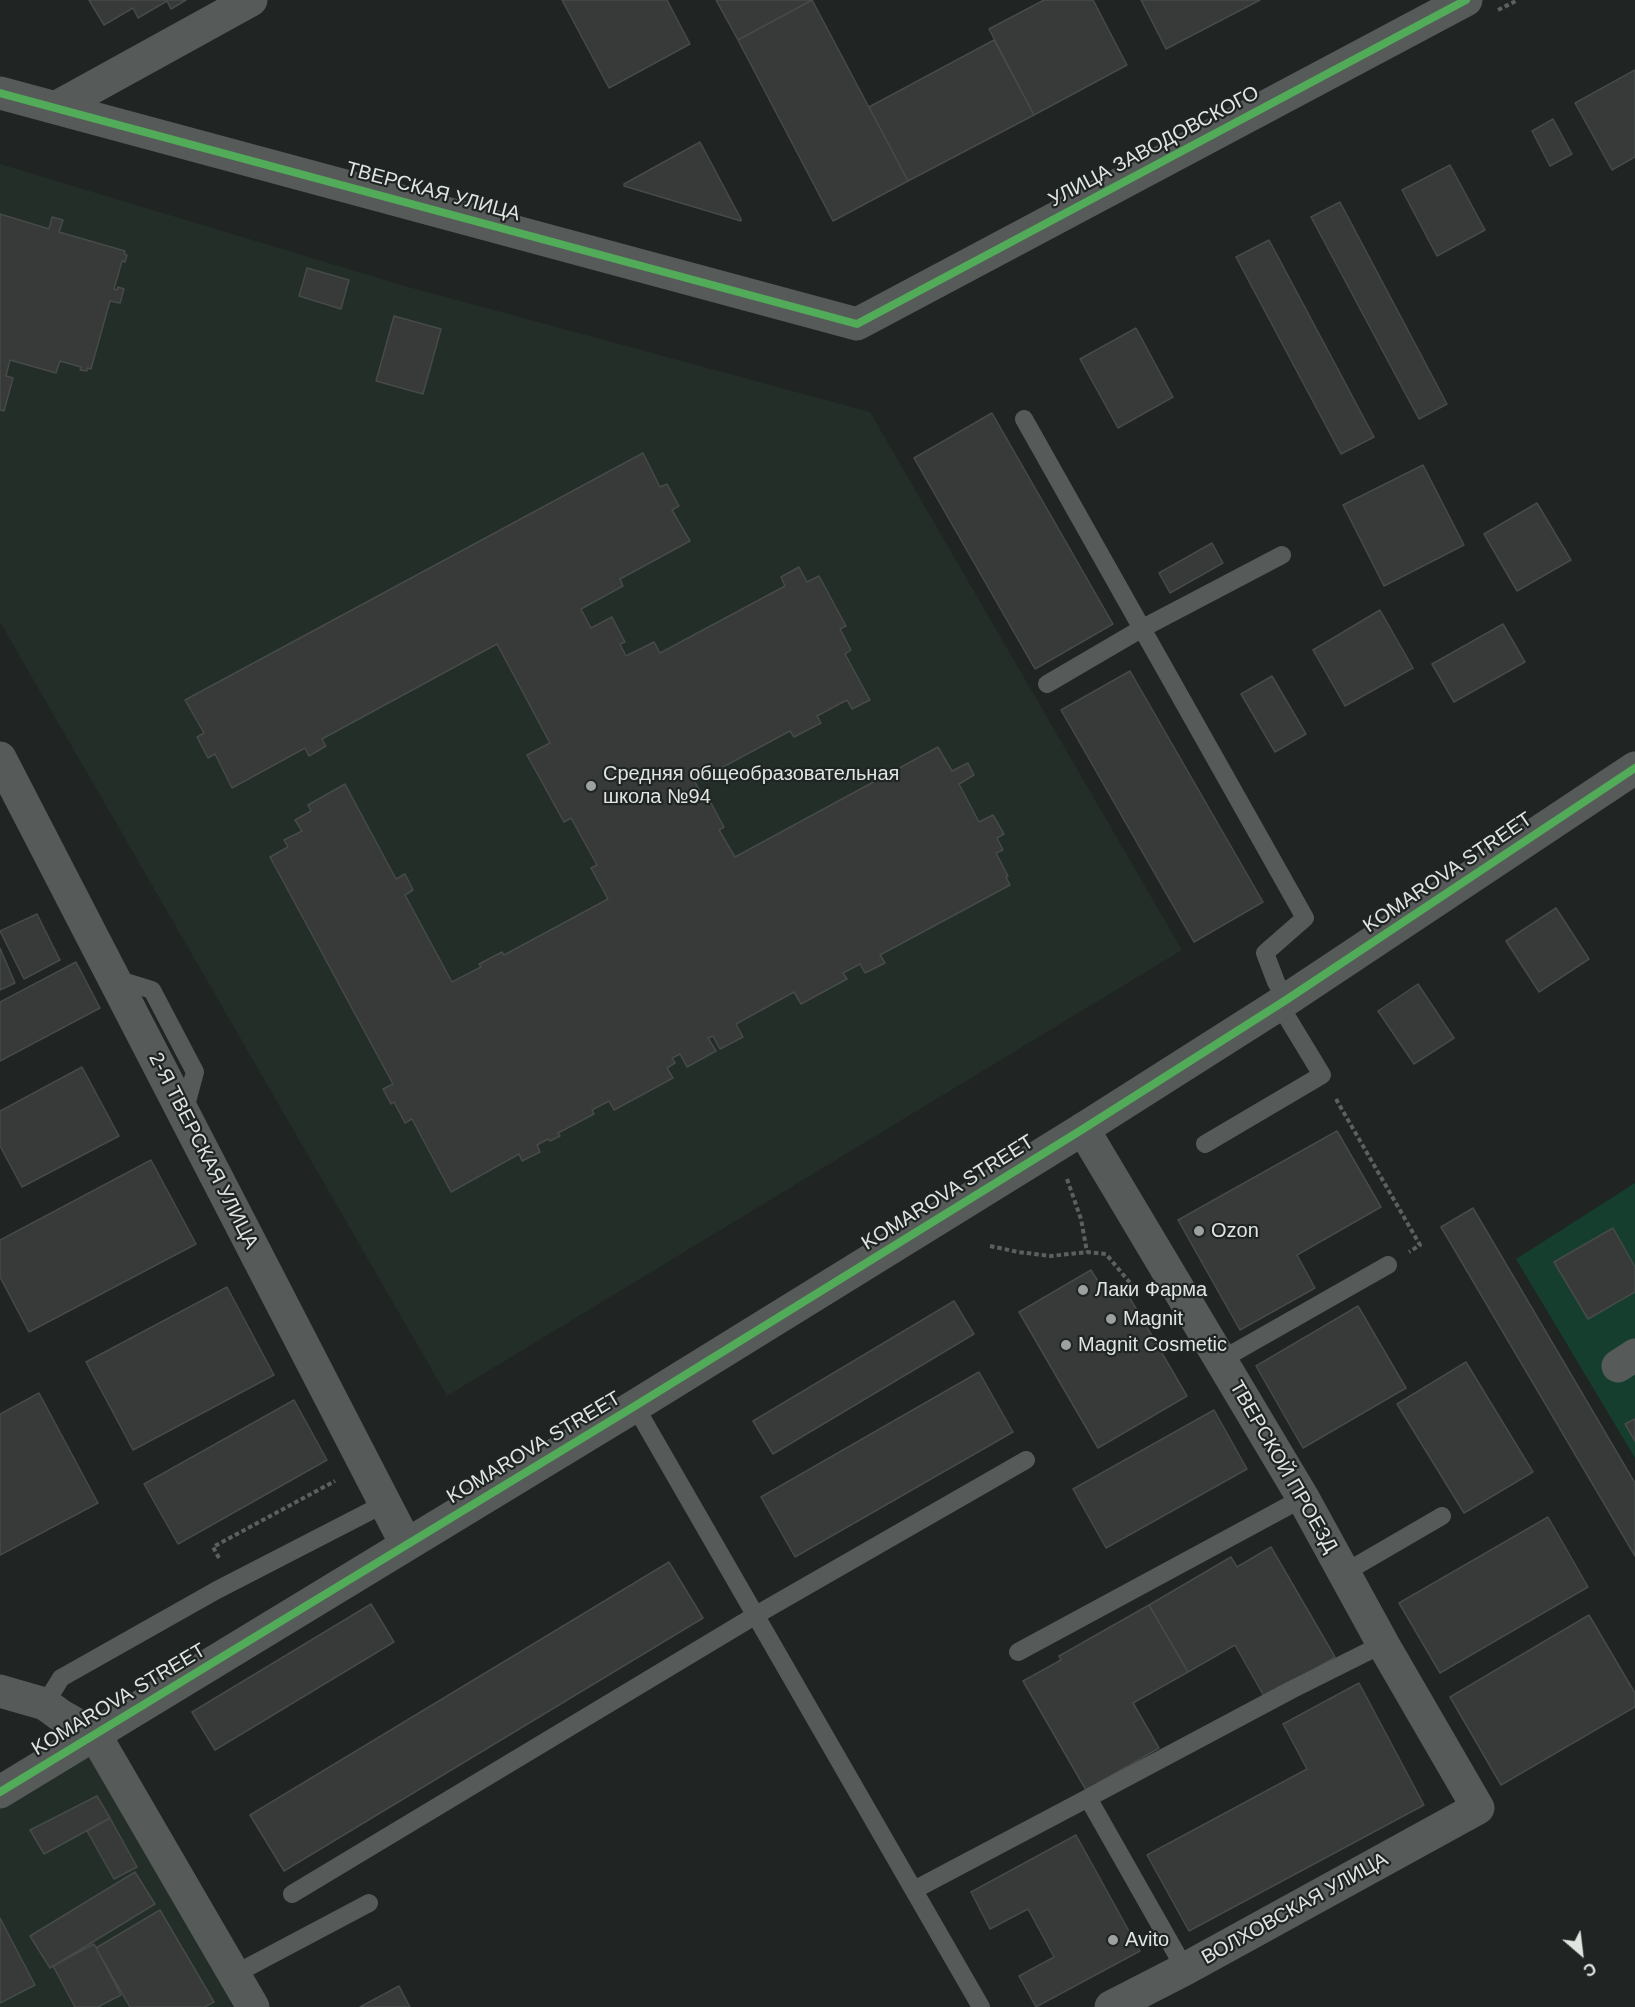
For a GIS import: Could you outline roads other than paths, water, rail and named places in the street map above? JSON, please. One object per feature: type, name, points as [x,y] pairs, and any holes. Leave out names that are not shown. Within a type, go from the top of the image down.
[{"type":"street","points":[[57,107],[251,0]]},
{"type":"street","name":"УЛИЦА ЗАВОДОВСКОГО","points":[[857,324],[1466,0]]},
{"type":"street","name":"ТВЕРСКАЯ УЛИЦА","points":[[0,93],[857,324]]},
{"type":"street","name":"2-Я ТВЕРСКАЯ УЛИЦА","points":[[1,762],[383,1501]]},
{"type":"street","name":"KOMAROVA STREET","points":[[0,1792],[635,1406],[1070,1137],[1282,1002],[1635,768]]},
{"type":"street","name":"ТВЕРСКОЙ ПРОЕЗД","points":[[1070,1137],[1221,1360],[1303,1498],[1383,1644],[1478,1808]]},
{"type":"street","points":[[383,1501],[391,1501],[401,1514],[411,1541]]},
{"type":"street","points":[[0,1691],[45,1704],[94,1735],[253,2007]]},
{"type":"street","name":"ВОЛХОВСКАЯ УЛИЦА","points":[[1111,2007],[1185,1969],[1478,1808]]},
{"type":"lane","points":[[1024,419],[1305,918],[1265,953],[1282,1002],[1322,1075],[1205,1144]]},
{"type":"lane","points":[[1047,684],[1141,628],[1282,555]]},
{"type":"lane","points":[[1221,1360],[1388,1265]]},
{"type":"lane","points":[[635,1406],[981,2007]]},
{"type":"lane","points":[[292,1894],[756,1615],[1026,1460]]},
{"type":"lane","points":[[1018,1652],[1303,1498]]},
{"type":"lane","points":[[45,1704],[61,1678],[383,1501]]},
{"type":"lane","points":[[1344,1573],[1442,1515]]},
{"type":"lane","points":[[914,1890],[1291,1690],[1383,1644]]},
{"type":"lane","points":[[1088,1798],[1185,1969]]},
{"type":"lane","points":[[235,1974],[369,1903]]},
{"type":"place","name":"Средняя общеобразовательная школа №94","points":[[591,786]]},
{"type":"place","name":"Ozon","points":[[1199,1231]]},
{"type":"place","name":"Лаки Фарма","points":[[1083,1290]]},
{"type":"place","name":"Magnit","points":[[1111,1319]]},
{"type":"place","name":"Magnit Cosmetic","points":[[1066,1345]]},
{"type":"place","name":"Avito","points":[[1113,1940]]}]
